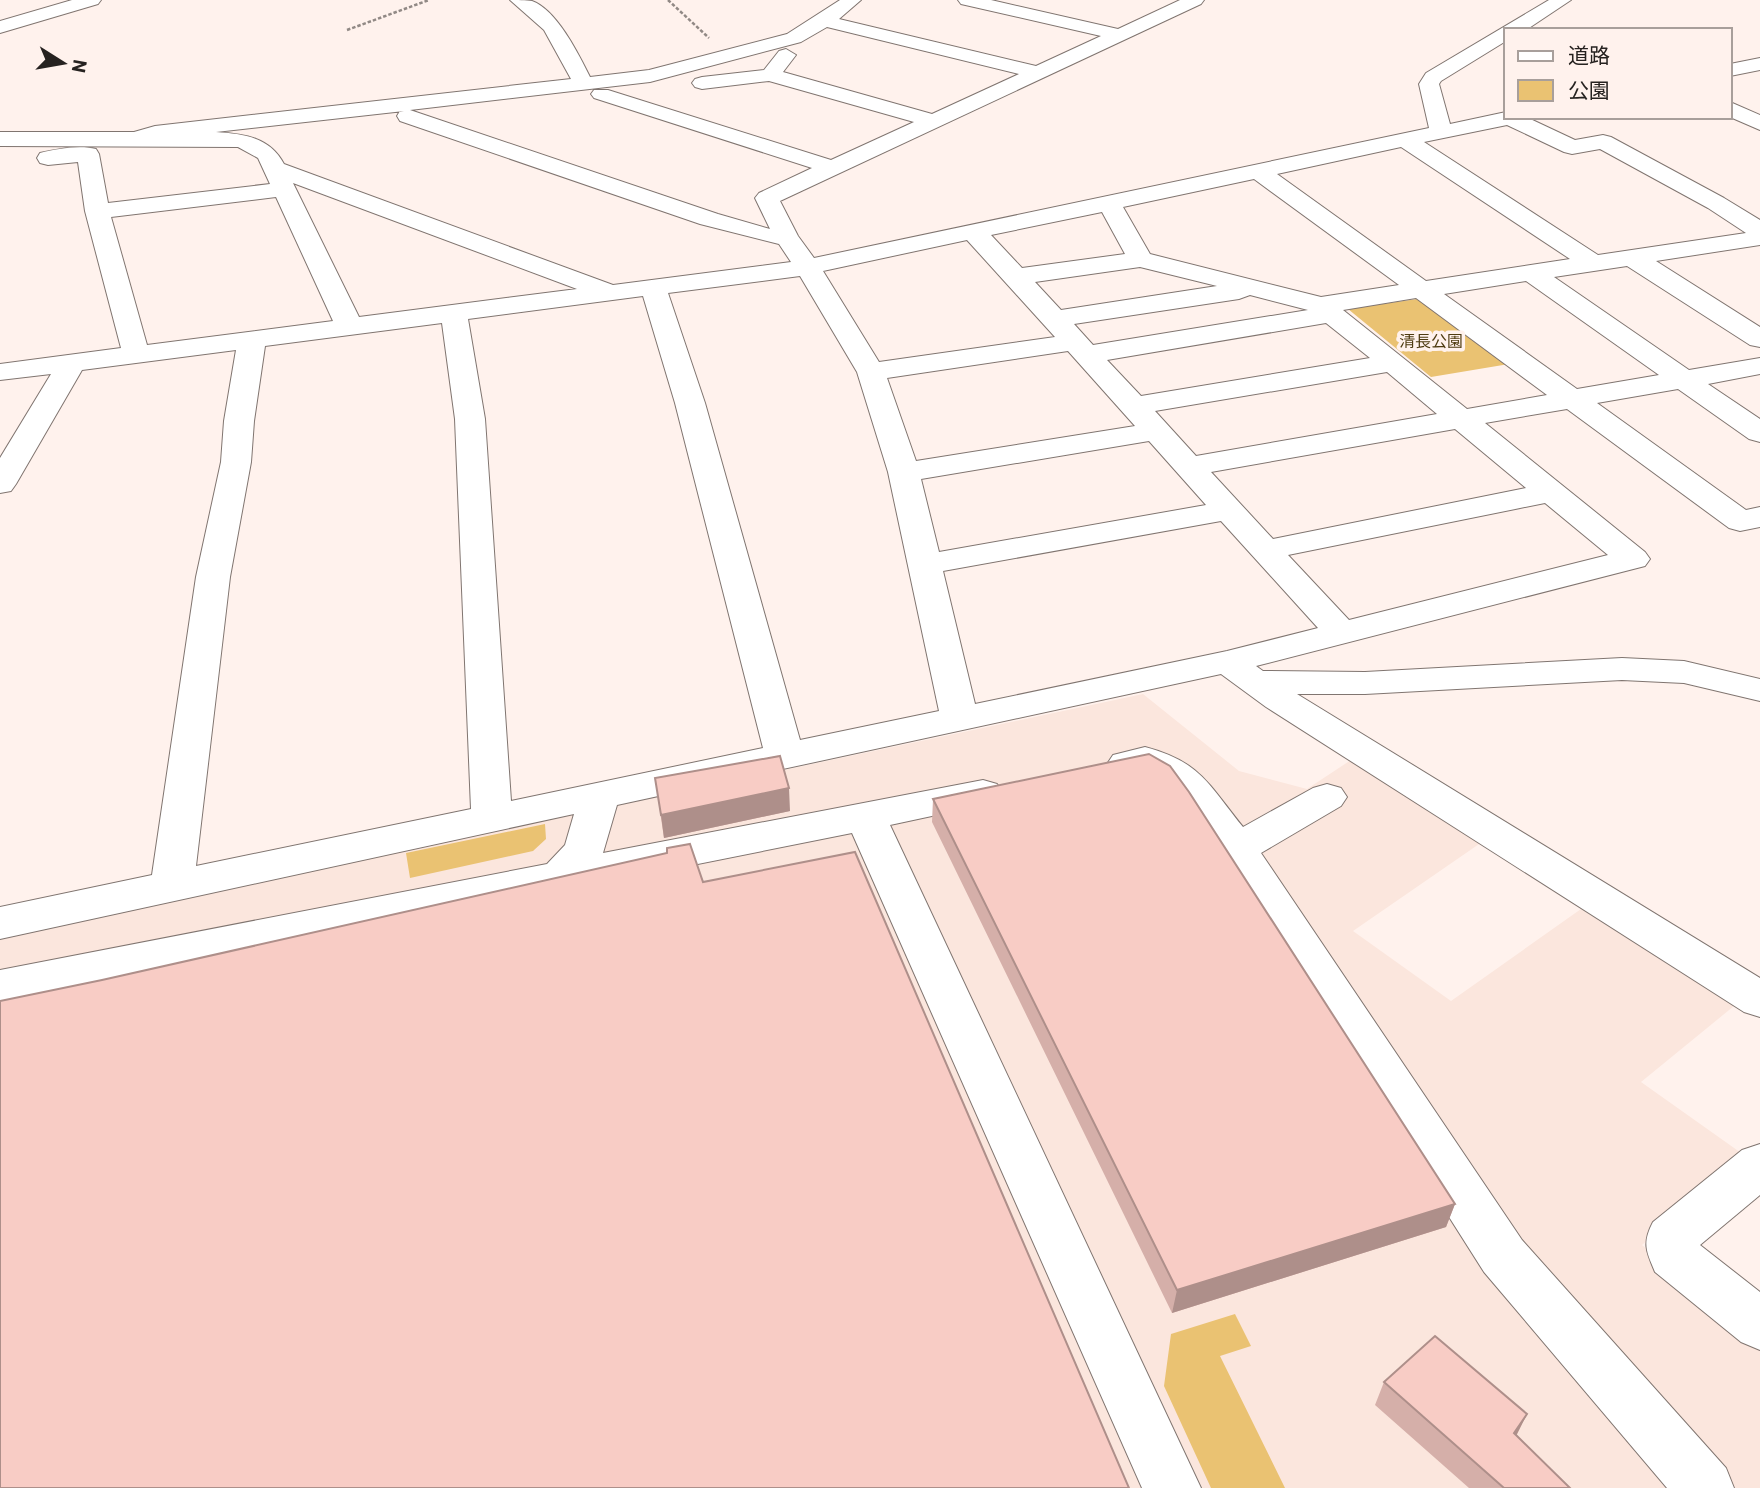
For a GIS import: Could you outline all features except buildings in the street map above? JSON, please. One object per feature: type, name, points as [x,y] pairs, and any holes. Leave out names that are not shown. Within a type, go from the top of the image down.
[{"type":"street","points":[[0,27],[92,0]]},
{"type":"street","points":[[519,0],[534,8],[552,25],[592,90],[834,167]]},
{"type":"street","points":[[0,139],[233,140],[273,131],[408,116],[592,90],[794,38],[823,13],[852,0]]},
{"type":"street","points":[[972,0],[1121,35]]},
{"type":"street","points":[[960,720],[904,472],[871,372],[808,267],[786,237],[767,198],[1193,0]]},
{"type":"street","points":[[1515,28],[1562,0]]},
{"type":"street","points":[[823,13],[1040,73]]},
{"type":"street","points":[[1441,132],[1429,84],[1433,77],[1504,34]]},
{"type":"street","points":[[770,75],[797,42],[794,38]]},
{"type":"street","points":[[1732,70],[1760,64]]},
{"type":"street","points":[[135,139],[155,133],[770,75],[935,121]]},
{"type":"street","points":[[1429,84],[1463,103],[1504,117]]},
{"type":"street","points":[[1733,110],[1760,105]]},
{"type":"street","points":[[1733,110],[1760,124]]},
{"type":"street","points":[[408,116],[709,219],[768,236],[786,237]]},
{"type":"street","points":[[0,372],[808,267],[1113,211],[1258,171],[1504,119]]},
{"type":"street","points":[[1509,119],[1572,147],[1603,142],[1716,203],[1760,231]]},
{"type":"street","points":[[233,140],[262,149],[350,327]]},
{"type":"street","points":[[1405,140],[1593,263]]},
{"type":"street","points":[[13,162],[88,154],[97,211],[136,354]]},
{"type":"street","points":[[1258,171],[1740,521],[1760,517]]},
{"type":"street","points":[[97,211],[278,178],[612,293]]},
{"type":"street","points":[[1113,211],[1140,259]]},
{"type":"street","points":[[976,236],[1191,466],[1342,634]]},
{"type":"street","points":[[871,372],[1080,348],[1326,310],[1421,290],[1760,238]]},
{"type":"street","points":[[1727,243],[1760,262]]},
{"type":"street","points":[[1631,257],[1760,339]]},
{"type":"street","points":[[0,923],[960,720],[1243,672],[1342,634],[1633,559],[1326,310],[1140,259],[1016,277]]},
{"type":"street","points":[[1531,273],[1760,433]]},
{"type":"street","points":[[653,287],[690,403],[785,757]]},
{"type":"street","points":[[1054,319],[1255,289]]},
{"type":"street","points":[[454,313],[470,419],[473,513],[492,819]]},
{"type":"street","points":[[172,887],[213,577],[236,462],[239,421],[252,339]]},
{"type":"street","points":[[0,484],[72,363]]},
{"type":"street","points":[[1134,406],[1393,363]]},
{"type":"street","points":[[1191,466],[1760,366]]},
{"type":"street","points":[[904,472],[1157,430]]},
{"type":"street","points":[[1266,550],[1551,492]]},
{"type":"street","points":[[925,564],[1230,510]]},
{"type":"street","points":[[1243,672],[1365,683],[1622,670],[1684,672],[1760,690]]},
{"type":"street","points":[[1243,672],[1279,699],[1760,1000]]},
{"type":"street","points":[[1092,771],[1145,760],[1162,765],[1182,778],[1237,849],[1503,1256],[1705,1488]]},
{"type":"street","points":[[0,988],[1025,784]]},
{"type":"street","points":[[561,876],[583,850],[598,797]]},
{"type":"street","points":[[1237,849],[1327,797]]},
{"type":"street","points":[[865,816],[1172,1488]]},
{"type":"street","points":[[1760,1165],[1671,1238],[1674,1256],[1760,1325]]},
{"type":"path","points":[[347,30],[429,0]]},
{"type":"shaded area","points":[[1143,694],[1239,771],[1307,789],[1354,758],[1482,842],[1353,931],[1451,1001],[1581,909],[1734,1006],[1641,1082],[1744,1155],[1642,1245],[1760,1343],[1760,1488],[0,1488],[0,936]]},
{"type":"green space","name":"清長公園","points":[[1424,298],[1509,364],[1431,377],[1348,309]]},
{"type":"green space","points":[[545,824],[546,839],[533,851],[410,878],[406,853]]},
{"type":"green space","points":[[1235,1314],[1251,1346],[1220,1356],[1285,1488],[1211,1488],[1164,1386],[1171,1334]]}]
